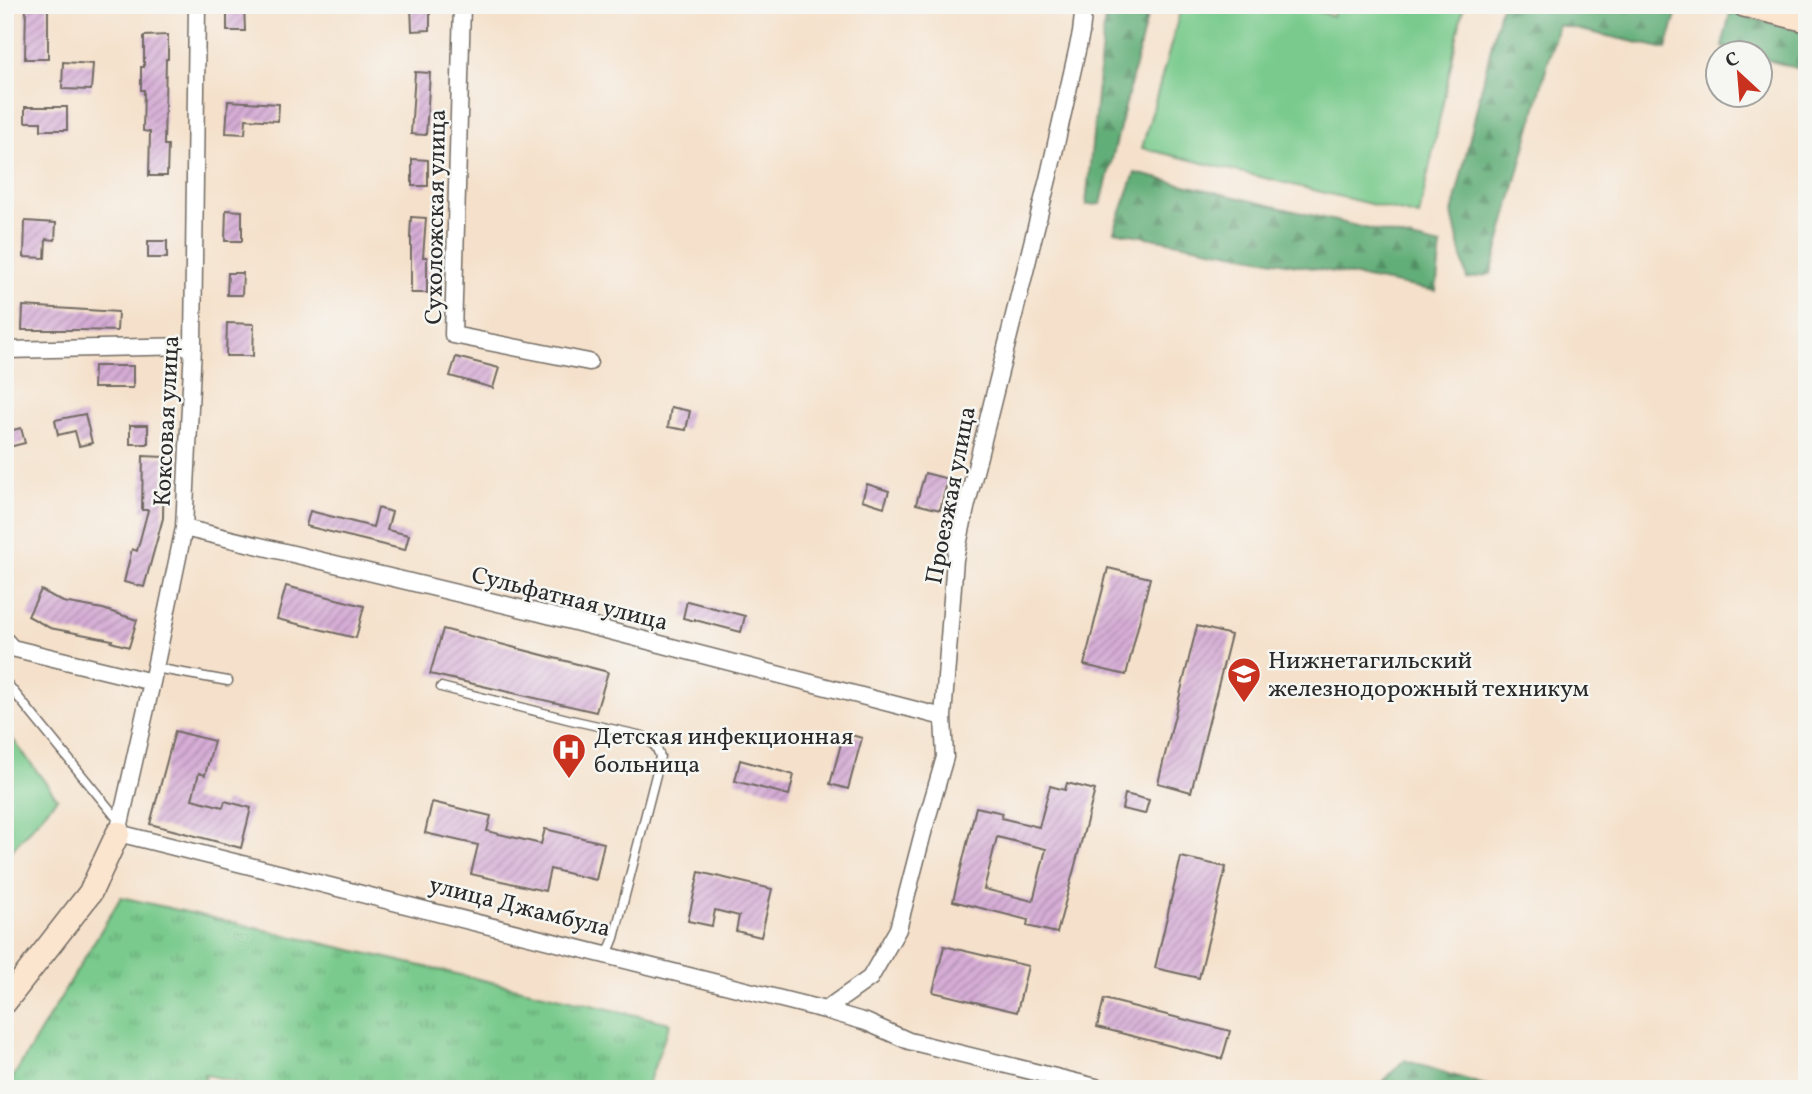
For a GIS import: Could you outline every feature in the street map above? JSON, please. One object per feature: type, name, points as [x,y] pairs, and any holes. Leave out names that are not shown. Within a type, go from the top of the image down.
[{"type":"street","name":"Коксовая улица","points":[[119,827],[184,528],[193,346],[197,5]]},
{"type":"street","name":"Сухоложская улица","points":[[462,5],[453,335],[589,362]]},
{"type":"street","name":"Проезжая улица","points":[[825,1010],[870,978],[898,929],[945,757],[943,717],[956,559],[966,508],[1049,175],[1081,33],[1084,5]]},
{"type":"street","points":[[1744,5],[1807,20]]},
{"type":"street","points":[[5,350],[193,346]]},
{"type":"street","name":"Сульфатная улица","points":[[184,528],[554,617],[943,717]]},
{"type":"street","points":[[5,640],[12,648],[154,675]]},
{"type":"street","points":[[5,1002],[90,893],[119,827]]},
{"type":"street","name":"улица Джамбула","points":[[119,827],[825,1010],[866,1022],[909,1041],[1104,1089]]},
{"type":"lane","points":[[154,675],[228,681]]},
{"type":"lane","points":[[5,681],[119,827]]},
{"type":"lane","points":[[441,687],[643,736],[656,747],[660,756],[658,767],[614,938],[607,955]]},
{"type":"green space","points":[[1106,5],[1150,5],[1101,204],[1086,205]]},
{"type":"green space","points":[[1182,5],[1296,5],[1333,16],[1337,5],[1448,5],[1463,8],[1419,216],[1142,148]]},
{"type":"green space","points":[[1501,5],[1653,5],[1677,12],[1666,49],[1558,25],[1491,274],[1467,279],[1452,214]]},
{"type":"green space","points":[[1730,13],[1807,32],[1807,71],[1773,62],[1773,38],[1724,38]]},
{"type":"green space","points":[[1135,173],[1441,246],[1436,291],[1114,231]]},
{"type":"green space","points":[[5,729],[57,798],[5,858]]},
{"type":"green space","points":[[121,897],[670,1023],[646,1089],[259,1089],[204,1074],[208,1089],[6,1089]]},
{"type":"green space","points":[[1404,1060],[1497,1089],[1376,1089]]},
{"type":"building","points":[[26,5],[48,5],[48,59],[25,59]]},
{"type":"building","points":[[227,5],[244,5],[245,31],[227,31]]},
{"type":"building","points":[[411,5],[430,5],[430,30],[412,31]]},
{"type":"building","points":[[168,35],[164,145],[168,145],[167,176],[149,176],[150,132],[143,131],[144,90],[141,90],[144,36]]},
{"type":"building","points":[[63,62],[93,64],[91,90],[62,89]]},
{"type":"building","points":[[415,72],[430,73],[426,135],[411,134]]},
{"type":"building","points":[[228,101],[279,104],[278,121],[246,119],[245,134],[226,133]]},
{"type":"building","points":[[25,107],[67,107],[67,130],[41,130],[41,122],[25,122]]},
{"type":"building","points":[[412,159],[428,160],[428,186],[412,186]]},
{"type":"building","points":[[226,210],[242,211],[242,241],[225,241]]},
{"type":"building","points":[[411,217],[426,218],[423,257],[427,257],[427,293],[411,293]]},
{"type":"building","points":[[25,221],[56,223],[55,240],[46,239],[45,258],[24,257]]},
{"type":"building","points":[[148,241],[167,241],[167,258],[148,258]]},
{"type":"building","points":[[228,273],[243,273],[242,295],[227,295]]},
{"type":"building","points":[[23,306],[118,312],[117,331],[22,330]]},
{"type":"building","points":[[227,323],[254,324],[253,356],[226,356]]},
{"type":"building","points":[[456,357],[499,368],[493,388],[450,376]]},
{"type":"building","points":[[94,366],[133,366],[133,388],[93,388]]},
{"type":"building","points":[[671,407],[690,411],[686,430],[668,427]]},
{"type":"building","points":[[85,414],[92,443],[79,446],[75,431],[58,435],[55,420]]},
{"type":"building","points":[[130,425],[148,425],[148,444],[130,444]]},
{"type":"building","points":[[21,428],[25,443],[5,448],[5,432]]},
{"type":"building","points":[[143,456],[164,457],[163,518],[144,587],[124,582],[132,549],[137,551],[148,510],[142,510]]},
{"type":"building","points":[[925,473],[948,479],[940,510],[916,504]]},
{"type":"building","points":[[867,484],[889,491],[884,507],[862,500]]},
{"type":"building","points":[[378,508],[392,512],[387,530],[409,535],[405,550],[306,526],[310,511],[373,527]]},
{"type":"building","points":[[1108,568],[1150,578],[1126,675],[1084,665]]},
{"type":"building","points":[[286,586],[364,606],[356,638],[277,619]]},
{"type":"building","points":[[41,590],[63,602],[103,609],[137,620],[129,647],[111,642],[112,640],[50,628],[28,616]]},
{"type":"building","points":[[687,601],[745,616],[741,632],[683,618]]},
{"type":"building","points":[[1197,626],[1231,635],[1191,792],[1158,783]]},
{"type":"building","points":[[443,629],[608,672],[596,712],[430,674]]},
{"type":"building","points":[[175,731],[214,741],[205,775],[199,773],[192,799],[223,807],[225,801],[251,808],[241,848],[150,824]]},
{"type":"building","points":[[844,733],[862,738],[848,789],[830,784]]},
{"type":"building","points":[[740,760],[794,775],[789,795],[735,781]]},
{"type":"building","points":[[1067,783],[1095,790],[1057,933],[1027,926],[1028,920],[953,901],[976,807],[1003,813],[1001,818],[1039,827],[1050,786],[1065,790]],"holes":[[[997,837],[1046,849],[1033,901],[984,889]]]},
{"type":"building","points":[[1125,794],[1149,800],[1145,814],[1122,809]]},
{"type":"building","points":[[432,802],[491,816],[487,831],[541,844],[545,829],[604,843],[596,880],[550,869],[545,891],[471,874],[478,845],[425,833]]},
{"type":"building","points":[[1181,857],[1226,867],[1199,978],[1155,968]]},
{"type":"building","points":[[699,872],[772,889],[761,937],[736,931],[739,916],[715,910],[712,926],[688,921]]},
{"type":"building","points":[[944,946],[1028,966],[1017,1012],[933,992]]},
{"type":"building","points":[[1104,999],[1230,1031],[1222,1059],[1097,1027]]},
{"type":"place","name":"Нижнетагильский железнодорожный техникум","points":[[1244,704]]},
{"type":"place","name":"Детская инфекционная больница","points":[[569,780]]}]
